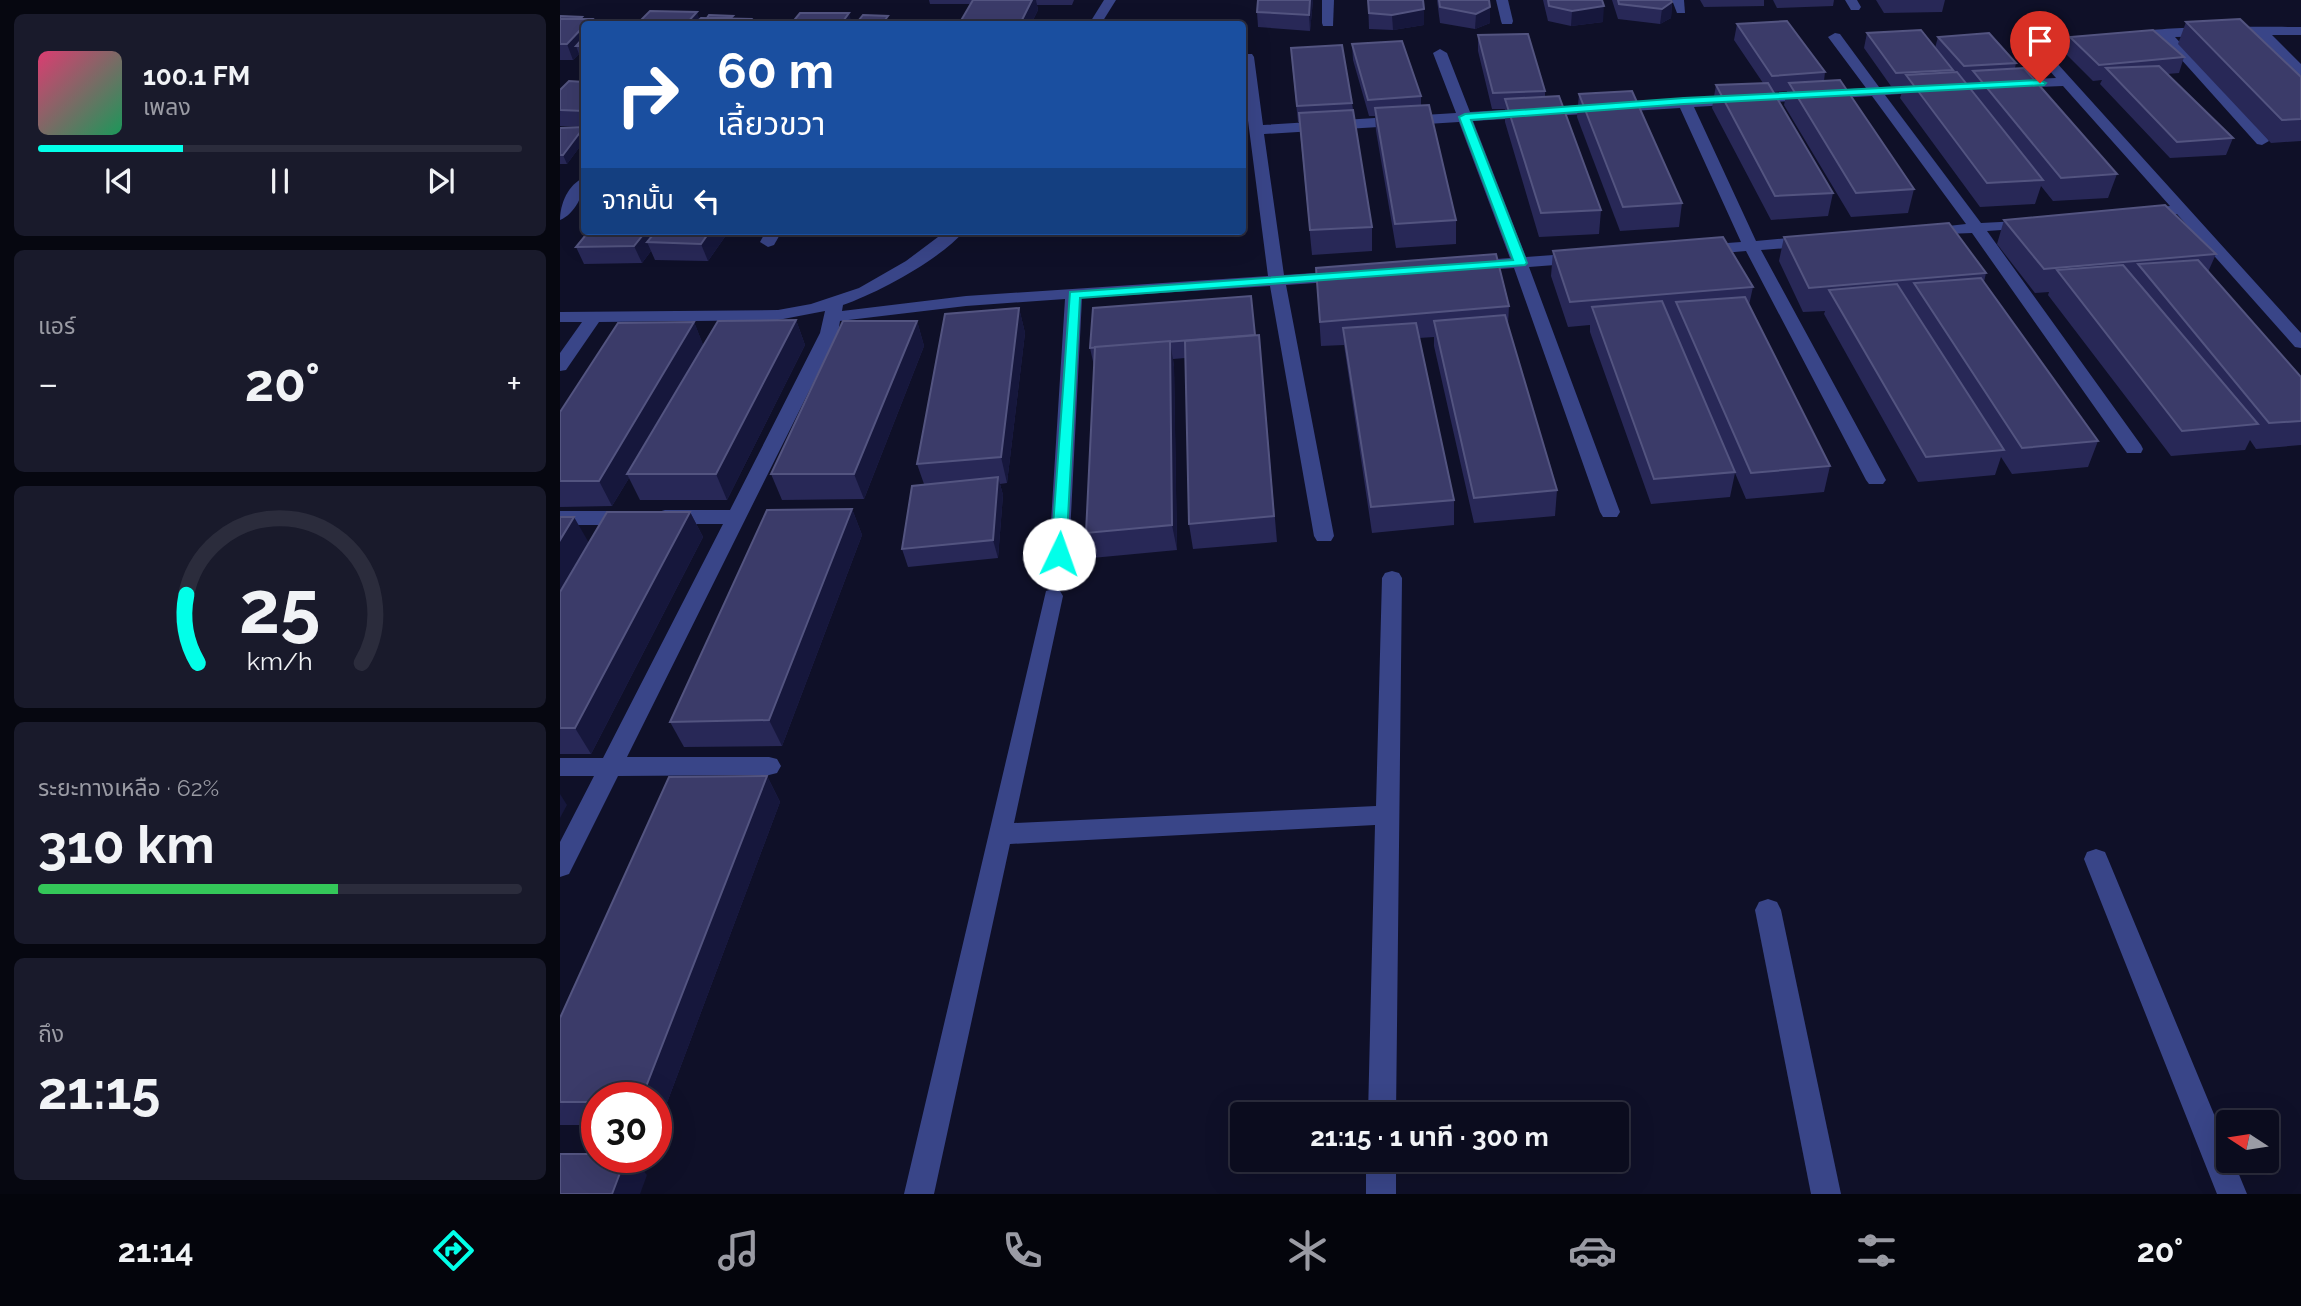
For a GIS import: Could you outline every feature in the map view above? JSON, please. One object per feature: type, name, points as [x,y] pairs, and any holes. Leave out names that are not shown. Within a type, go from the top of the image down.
[{"type":"street","points":[[1098,21],[1110,0]]},
{"type":"street","points":[[1328,0],[1328,23]]},
{"type":"street","points":[[1502,0],[1507,21]]},
{"type":"street","points":[[2260,31],[2301,72]]},
{"type":"street","points":[[2301,31],[2164,33],[2075,41],[2057,49],[2049,62],[2301,343]]},
{"type":"street","points":[[2164,33],[2262,141]]},
{"type":"street","points":[[1835,37],[1977,228],[2134,449]]},
{"type":"street","points":[[1440,53],[1610,512]]},
{"type":"street","points":[[1247,57],[1277,281],[1324,536]]},
{"type":"street","points":[[1999,85],[2068,82]]},
{"type":"street","points":[[1257,130],[1684,101],[1944,87]]},
{"type":"street","points":[[1684,101],[1751,246],[1876,480]]},
{"type":"street","points":[[560,215],[581,187]]},
{"type":"street","points":[[2128,214],[2183,209]]},
{"type":"street","points":[[1911,233],[2046,222]]},
{"type":"street","points":[[560,867],[829,333],[835,310],[912,264],[951,235]]},
{"type":"street","points":[[1683,251],[1831,240]]},
{"type":"street","points":[[1453,268],[1602,257]]},
{"type":"street","points":[[560,317],[778,315],[1358,275]]},
{"type":"street","points":[[1059,554],[1074,294]]},
{"type":"street","points":[[560,366],[594,317]]},
{"type":"street","points":[[560,518],[736,517]]},
{"type":"street","points":[[1382,1102],[1392,578]]},
{"type":"street","points":[[919,1194],[1002,834],[1053,596]]},
{"type":"street","points":[[560,767],[769,766]]},
{"type":"street","points":[[1002,834],[1387,815]]},
{"type":"street","points":[[2096,859],[2232,1194]]},
{"type":"street","points":[[1768,910],[1826,1194]]},
{"type":"street","points":[[1381,1172],[1381,1194]]},
{"type":"building","points":[[973,0],[1032,0],[1022,21],[961,21]]},
{"type":"building","points":[[1258,0],[1310,0],[1309,15],[1257,12]]},
{"type":"building","points":[[1368,0],[1423,0],[1424,9],[1392,15],[1369,13]]},
{"type":"building","points":[[1439,0],[1489,0],[1490,7],[1476,14],[1440,7]]},
{"type":"building","points":[[1548,0],[1602,0],[1604,6],[1572,11],[1549,6]]},
{"type":"building","points":[[1618,0],[1672,2],[1662,9],[1619,4]]},
{"type":"building","points":[[650,11],[697,12],[689,21],[640,21]]},
{"type":"building","points":[[800,13],[849,13],[843,21],[793,21]]},
{"type":"building","points":[[709,15],[733,16],[707,18]]},
{"type":"building","points":[[863,15],[888,16],[885,20],[859,20]]},
{"type":"building","points":[[560,16],[582,17],[560,19]]},
{"type":"building","points":[[701,18],[751,19],[749,21],[698,21]]},
{"type":"building","points":[[560,19],[592,19],[581,21],[581,29],[567,44],[560,44]]},
{"type":"building","points":[[2240,19],[2301,77],[2301,119],[2282,120],[2186,22]]},
{"type":"building","points":[[1787,21],[1825,72],[1772,76],[1737,24]]},
{"type":"building","points":[[1921,30],[1953,70],[1896,73],[1867,33]]},
{"type":"building","points":[[2153,30],[2184,57],[2099,65],[2070,37]]},
{"type":"building","points":[[1989,33],[2016,63],[1964,66],[1938,37]]},
{"type":"building","points":[[1528,34],[1545,91],[1493,93],[1478,35]]},
{"type":"building","points":[[1402,41],[1421,96],[1368,100],[1352,44]]},
{"type":"building","points":[[1342,45],[1352,103],[1297,106],[1291,48]]},
{"type":"building","points":[[2159,66],[2233,138],[2177,142],[2106,68]]},
{"type":"building","points":[[2024,68],[2117,174],[2061,178],[1973,71]]},
{"type":"building","points":[[1957,72],[2043,180],[1987,183],[1906,75]]},
{"type":"building","points":[[1840,80],[1914,189],[1856,193],[1789,83]]},
{"type":"building","points":[[569,81],[581,82],[581,111],[560,110],[560,90]]},
{"type":"building","points":[[1768,83],[1833,193],[1775,196],[1716,85]]},
{"type":"building","points":[[1632,91],[1682,203],[1623,207],[1579,94]]},
{"type":"building","points":[[1559,96],[1601,210],[1541,213],[1505,99]]},
{"type":"building","points":[[1429,105],[1456,220],[1395,224],[1375,108]]},
{"type":"building","points":[[1353,110],[1372,227],[1310,230],[1299,113]]},
{"type":"building","points":[[581,127],[581,131],[563,155],[560,155],[560,128]]},
{"type":"building","points":[[2165,205],[2216,254],[2044,269],[2004,220]]},
{"type":"building","points":[[1949,223],[1986,273],[1809,288],[1784,237]]},
{"type":"building","points":[[586,235],[643,235],[634,246],[576,247]]},
{"type":"building","points":[[653,235],[707,235],[701,244],[647,242]]},
{"type":"building","points":[[1723,237],[1753,287],[1570,302],[1553,251]]},
{"type":"building","points":[[1496,254],[1509,306],[1320,322],[1316,268]]},
{"type":"building","points":[[2198,260],[2301,377],[2301,421],[2269,423],[2138,264]]},
{"type":"building","points":[[2123,265],[2258,424],[2182,431],[2057,270]]},
{"type":"building","points":[[1981,278],[2098,441],[2022,448],[1914,283]]},
{"type":"building","points":[[1897,284],[2004,450],[1926,457],[1829,290]]},
{"type":"building","points":[[1251,296],[1255,335],[1090,348],[1093,308]]},
{"type":"building","points":[[1745,297],[1830,466],[1751,473],[1676,302]]},
{"type":"building","points":[[1662,301],[1735,472],[1654,479],[1592,307]]},
{"type":"building","points":[[1019,308],[1001,457],[917,464],[945,314]]},
{"type":"building","points":[[1505,315],[1557,490],[1474,498],[1434,321]]},
{"type":"building","points":[[796,320],[716,474],[627,474],[718,321]]},
{"type":"building","points":[[843,321],[917,321],[854,474],[771,474]]},
{"type":"building","points":[[694,322],[599,481],[560,481],[560,412],[618,323]]},
{"type":"building","points":[[1416,323],[1454,500],[1371,507],[1343,328]]},
{"type":"building","points":[[1259,335],[1274,516],[1189,524],[1185,341]]},
{"type":"building","points":[[1170,341],[1172,525],[1086,533],[1095,347]]},
{"type":"building","points":[[998,477],[993,540],[902,549],[912,486]]},
{"type":"building","points":[[852,509],[769,720],[670,722],[767,510]]},
{"type":"building","points":[[607,512],[690,512],[575,728],[560,728],[560,592]]},
{"type":"building","points":[[560,517],[574,517],[560,540]]},
{"type":"building","points":[[767,776],[648,1082],[581,1082],[581,1102],[560,1102],[560,1018],[669,777]]},
{"type":"building","points":[[560,1154],[581,1154],[581,1173],[620,1173],[612,1194],[560,1194]]},
{"type":"route","points":[[1059,554],[1074,294],[1520,263],[1465,117],[1684,101],[2040,83]]}]
